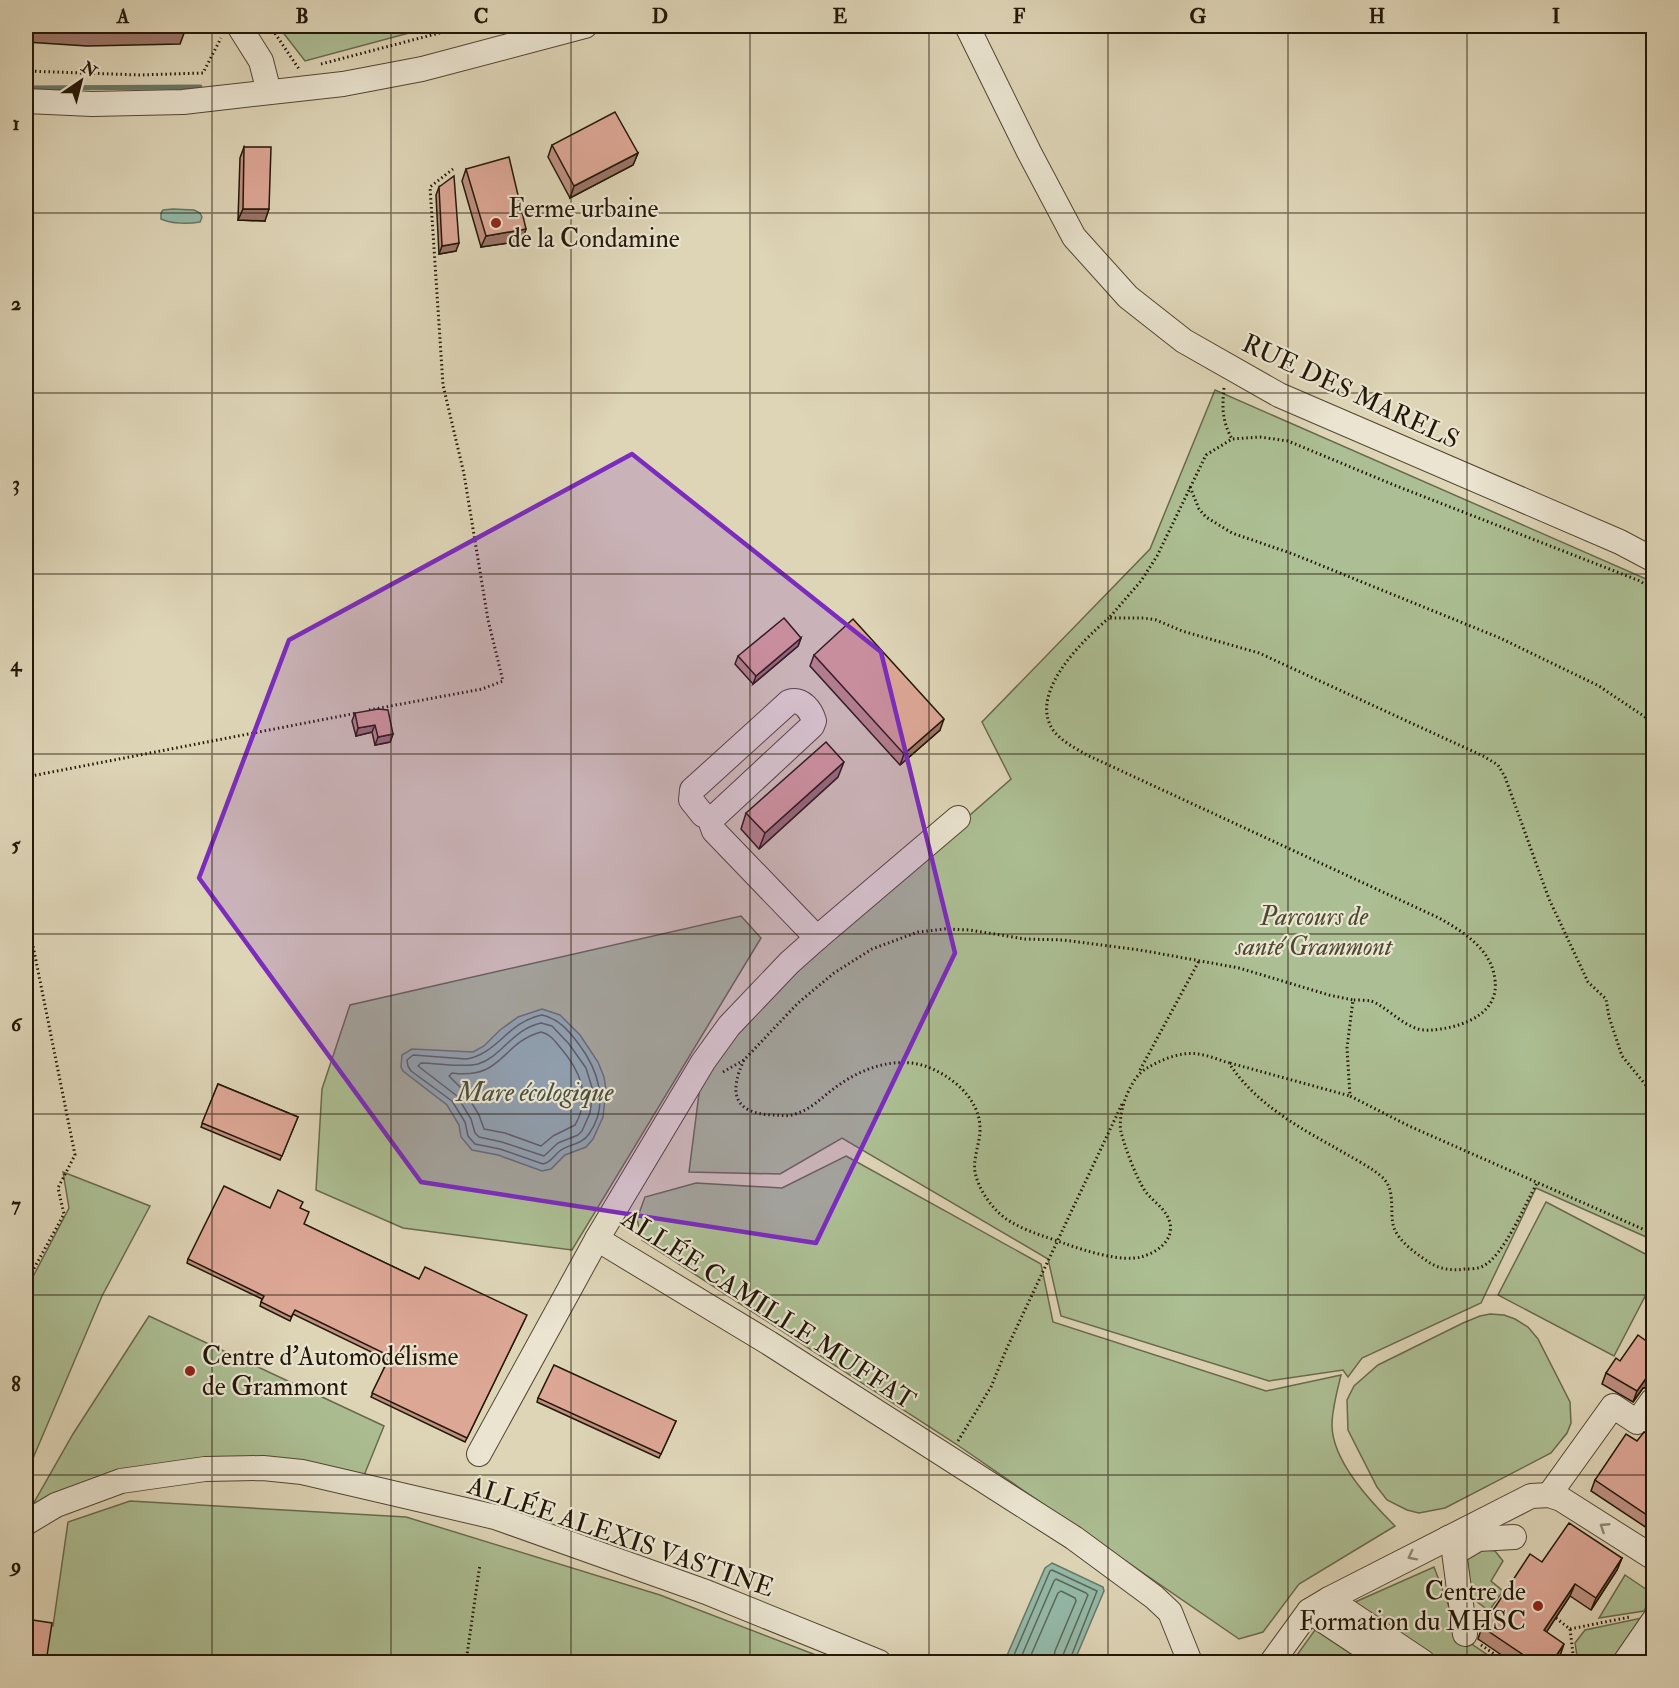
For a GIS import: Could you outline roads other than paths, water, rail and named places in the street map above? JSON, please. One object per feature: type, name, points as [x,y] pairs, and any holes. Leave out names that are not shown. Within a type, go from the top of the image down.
[{"type":"street","points":[[26,100],[92,104],[183,102],[343,84],[405,73],[585,26]]},
{"type":"street","name":"RUE DES MARELS","points":[[968,26],[1029,152],[1074,237],[1128,297],[1184,341],[1279,395],[1620,542],[1653,560]]},
{"type":"street","points":[[230,31],[261,61],[269,92]]},
{"type":"street","points":[[713,818],[704,815],[691,800],[692,790],[789,702],[795,700],[802,703],[812,715],[814,721],[812,726],[713,818],[711,823],[714,831],[817,938]]},
{"type":"street","name":"ALLÉE CAMILLE MUFFAT","points":[[958,818],[789,963],[729,1026],[703,1062],[597,1239],[769,1343],[1074,1538],[1154,1597],[1170,1612],[1190,1662]]},
{"type":"street","points":[[479,1454],[597,1239]]},
{"type":"street","points":[[1549,1495],[1613,1406],[1637,1422],[1652,1401]]},
{"type":"street","name":"ALLÉE ALEXIS VASTINE","points":[[26,1523],[56,1505],[120,1481],[205,1468],[263,1468],[302,1472],[495,1517],[706,1592],[879,1662]]},
{"type":"street","points":[[1272,1662],[1319,1605],[1451,1545],[1531,1496],[1549,1495],[1561,1499],[1653,1558]]},
{"type":"street","points":[[1451,1545],[1478,1539],[1514,1537]]},
{"type":"street","points":[[1451,1545],[1465,1634]]},
{"type":"street","points":[[1319,1605],[1386,1662]]},
{"type":"street","points":[[1319,1605],[1423,1662]]},
{"type":"street","points":[[1625,1662],[1643,1618]]},
{"type":"water","points":[[163,210],[194,210],[202,217],[200,222],[191,223],[175,223],[161,219]]},
{"type":"water","name":"Mare écologique","points":[[542,1009],[560,1015],[580,1035],[598,1062],[606,1090],[603,1117],[593,1139],[586,1147],[565,1155],[551,1169],[542,1171],[498,1155],[472,1150],[461,1137],[459,1125],[447,1105],[403,1071],[401,1067],[402,1055],[412,1049],[473,1052],[484,1046],[518,1017]]},
{"type":"water","points":[[1052,1563],[1103,1587],[1104,1591],[1074,1662],[1006,1662],[1045,1568]]},
{"type":"waterway","points":[[26,88],[200,87]]},
{"type":"place","name":"Ferme urbaine de la Condamine","points":[[496,223]]},
{"type":"place","name":"Centre d'Automodélisme de Grammont","points":[[190,1371]]},
{"type":"place","name":"Centre de Formation du MHSC","points":[[1538,1606]]},
{"type":"park label","name":"Parcours de santé Grammont","points":[[1314,931]]}]
